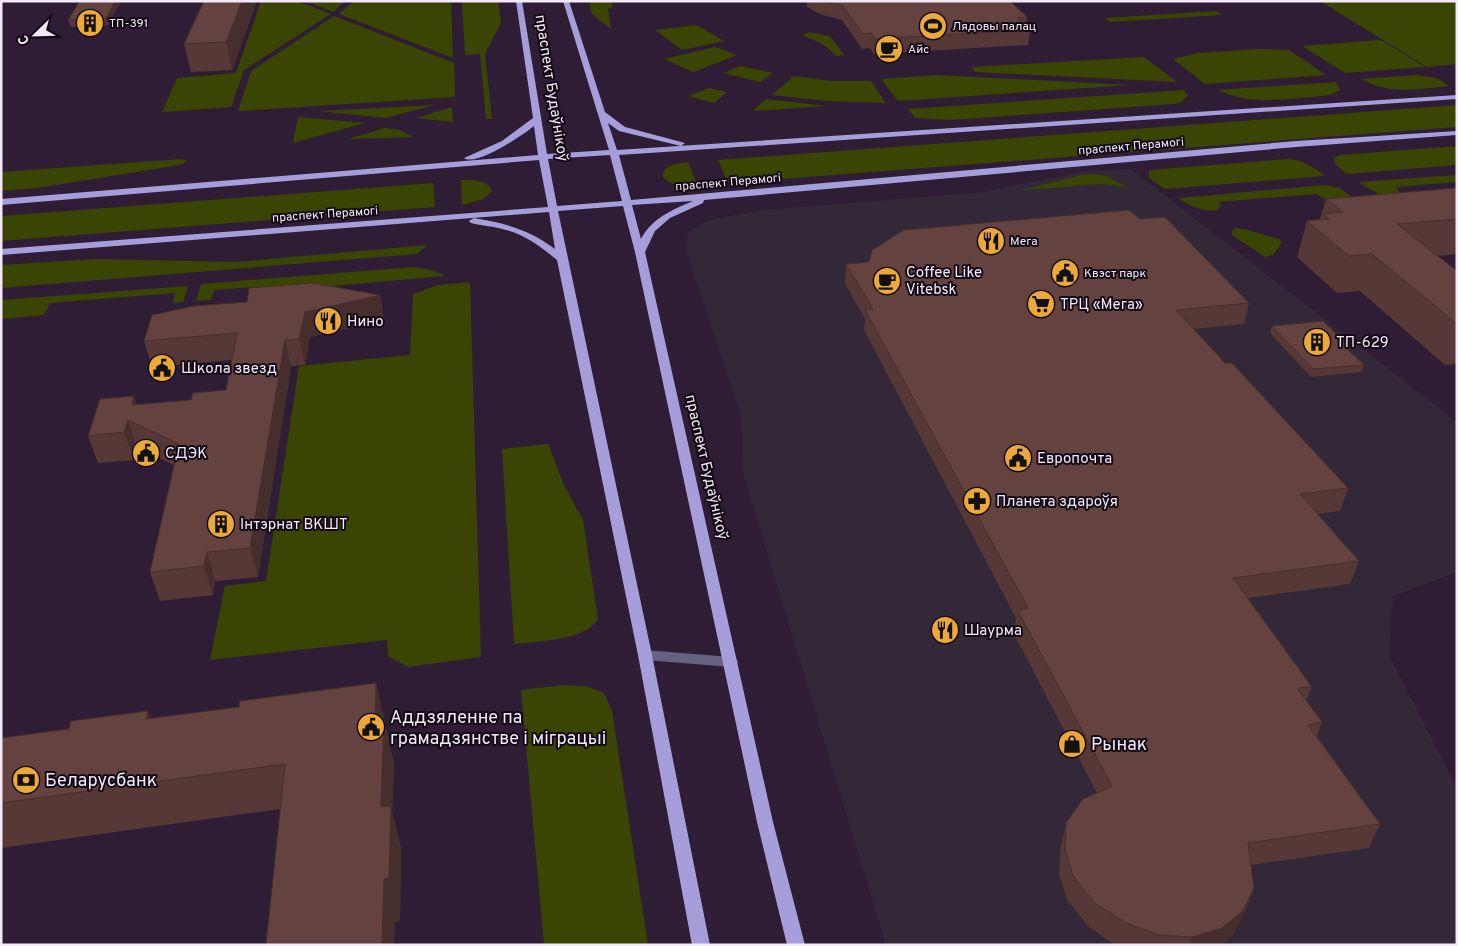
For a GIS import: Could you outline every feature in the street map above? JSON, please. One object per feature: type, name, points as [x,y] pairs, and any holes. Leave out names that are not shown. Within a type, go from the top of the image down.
[{"type":"main road","name":"праспект Будаўнікоў","points":[[519,1],[543,157],[562,259],[645,655],[701,945]]},
{"type":"main road","name":"праспект Будаўнікоў","points":[[566,1],[614,153],[640,252],[765,822],[796,945]]},
{"type":"main road","name":"праспект Перамогі","points":[[1,202],[543,157],[1457,97]]},
{"type":"main road","points":[[601,113],[622,129],[698,147]]},
{"type":"main road","points":[[446,165],[506,144],[522,134],[538,118]]},
{"type":"main road","name":"праспект Перамогі","points":[[1,252],[718,196],[1266,147],[1457,133]]},
{"type":"main road","points":[[640,252],[651,230],[667,216],[687,206],[718,196]]},
{"type":"main road","points":[[449,217],[518,229],[537,238],[562,259]]},
{"type":"street","points":[[645,655],[731,662]]},
{"type":"shaded area","points":[[1131,169],[1457,422],[1457,572],[1393,596],[1389,655],[1457,788],[1457,945],[886,945],[743,473],[741,416],[686,252],[688,233],[698,225],[714,219],[764,210],[983,192],[1087,171]]},
{"type":"green space","points":[[261,1],[297,1],[331,14],[244,70],[231,107],[162,112],[177,78],[236,73]]},
{"type":"green space","points":[[305,1],[345,1],[333,12]]},
{"type":"green space","points":[[354,1],[451,1],[453,58],[339,14]]},
{"type":"green space","points":[[462,1],[498,1],[501,23],[485,54],[492,119],[486,119],[480,54],[465,55]]},
{"type":"green space","points":[[589,1],[611,1],[613,7],[608,9],[611,29],[592,14]]},
{"type":"green space","points":[[1320,1],[1457,1],[1457,64],[1427,67]]},
{"type":"green space","points":[[1216,11],[1222,15],[1110,22],[1105,18]]},
{"type":"green space","points":[[334,16],[454,63],[455,97],[238,111],[251,71]]},
{"type":"green space","points":[[697,25],[724,41],[682,50],[655,30]]},
{"type":"green space","points":[[808,32],[830,36],[844,55],[836,56],[821,43],[802,36]]},
{"type":"green space","points":[[1381,40],[1425,67],[1345,73],[1302,46]]},
{"type":"green space","points":[[715,47],[737,55],[693,72],[664,59]]},
{"type":"green space","points":[[1259,49],[1289,50],[1326,75],[1205,84],[1173,59],[1198,53]]},
{"type":"green space","points":[[1144,57],[1177,82],[975,72],[971,67]]},
{"type":"green space","points":[[740,66],[773,73],[760,82],[723,73]]},
{"type":"green space","points":[[936,75],[1130,85],[898,101],[881,79]]},
{"type":"green space","points":[[1416,75],[1437,78],[1449,86],[1404,90],[1382,87],[1361,79]]},
{"type":"green space","points":[[794,76],[831,81],[871,81],[886,103],[826,101],[772,95]]},
{"type":"green space","points":[[1336,82],[1340,90],[1330,95],[1273,100],[1245,98],[1218,90]]},
{"type":"green space","points":[[709,88],[727,92],[714,103],[688,96]]},
{"type":"green space","points":[[1184,90],[1188,96],[1181,102],[1174,104],[950,120],[915,118],[908,109]]},
{"type":"green space","points":[[766,99],[826,106],[753,111]]},
{"type":"green space","points":[[434,105],[386,118],[319,111]]},
{"type":"green space","points":[[1457,105],[1457,127],[728,183],[718,160]]},
{"type":"green space","points":[[452,107],[453,122],[416,118]]},
{"type":"green space","points":[[298,117],[365,123],[293,143]]},
{"type":"green space","points":[[385,128],[400,130],[413,137],[348,139]]},
{"type":"green space","points":[[1457,146],[1457,165],[1347,174],[1335,164],[1334,158],[1340,155]]},
{"type":"green space","points":[[181,159],[188,161],[180,165],[37,188],[1,191],[1,172]]},
{"type":"green space","points":[[1287,159],[1308,164],[1325,176],[1165,189],[1150,179],[1148,174],[1150,170]]},
{"type":"green space","points":[[688,162],[698,186],[673,184],[662,175],[669,166]]},
{"type":"green space","points":[[1095,174],[1107,176],[1126,187],[1100,184],[1022,190],[1081,175]]},
{"type":"green space","points":[[1457,175],[1457,182],[1396,187],[1401,196],[1382,196],[1358,182]]},
{"type":"green space","points":[[461,180],[483,182],[492,191],[484,199],[462,205]]},
{"type":"green space","points":[[433,183],[435,207],[1,241],[1,216]]},
{"type":"green space","points":[[1325,185],[1340,188],[1351,197],[1330,202],[1316,194],[1218,202],[1221,206],[1218,210],[1197,208],[1178,198]]},
{"type":"green space","points":[[1236,228],[1279,239],[1282,243],[1273,255],[1265,257],[1232,235],[1232,231]]},
{"type":"green space","points":[[428,245],[417,254],[1,288],[1,265],[96,259],[235,262]]},
{"type":"green space","points":[[414,267],[435,271],[445,276],[252,293],[253,287],[214,290],[211,300],[196,301],[201,284]]},
{"type":"green space","points":[[470,282],[481,657],[408,667],[388,656],[387,640],[210,660],[225,586],[266,581],[299,366],[410,355],[413,294],[438,285]]},
{"type":"green space","points":[[188,286],[183,302],[173,303],[175,293],[50,303],[44,315],[1,319],[1,300]]},
{"type":"green space","points":[[548,444],[564,485],[583,520],[598,619],[583,632],[572,636],[548,641],[514,644],[502,449]]},
{"type":"green space","points":[[562,685],[586,686],[604,693],[612,711],[648,945],[544,945],[521,690]]},
{"type":"building","points":[[80,1],[115,1],[106,18],[68,20]]},
{"type":"building","points":[[204,1],[242,1],[226,42],[184,44]]},
{"type":"building","name":"Лядовы палац","points":[[823,1],[1010,1],[1027,17],[1017,18],[1030,30],[875,39],[871,33],[863,34],[843,6]]},
{"type":"building","points":[[1457,188],[1457,219],[1397,224],[1457,271],[1457,324],[1372,254],[1349,256],[1307,221],[1329,219],[1323,214],[1343,212],[1326,199]]},
{"type":"building","points":[[1129,210],[1140,219],[1165,217],[1249,303],[1176,310],[1225,363],[1232,363],[1348,488],[1300,494],[1359,561],[1233,578],[1312,687],[1297,688],[1322,722],[1308,725],[1380,824],[1248,843],[1254,888],[1243,911],[1222,928],[1192,937],[1159,935],[1126,923],[1095,903],[1073,876],[1065,850],[1066,823],[1083,799],[1112,786],[1018,611],[1028,608],[865,310],[873,309],[846,264],[869,262],[872,250],[904,230]]},
{"type":"building","points":[[312,283],[380,295],[305,312],[299,339],[285,340],[250,548],[207,552],[204,566],[150,572],[179,444],[128,420],[124,432],[88,436],[100,399],[134,396],[132,405],[191,400],[193,393],[226,390],[237,333],[144,341],[152,315],[194,306],[247,302],[249,288]]},
{"type":"building","points":[[1323,321],[1349,346],[1345,347],[1364,365],[1313,369],[1272,326]]},
{"type":"building","points":[[376,683],[375,723],[384,722],[381,807],[391,806],[389,878],[384,879],[382,945],[266,945],[285,764],[1,803],[1,738],[69,729],[71,721],[148,711],[146,719],[239,707],[240,701]]},
{"type":"place","name":"ТП-391","points":[[90,23]]},
{"type":"place","name":"Лядовы палац","points":[[933,26]]},
{"type":"place","name":"Айс","points":[[889,49]]},
{"type":"place","name":"Мега","points":[[991,241]]},
{"type":"place","name":"Квэст парк","points":[[1065,273]]},
{"type":"place","name":"Coffee Like Vitebsk","points":[[887,281]]},
{"type":"place","name":"ТРЦ «Мега»","points":[[1041,304]]},
{"type":"place","name":"Нино","points":[[328,321]]},
{"type":"place","name":"ТП-629","points":[[1317,342]]},
{"type":"place","name":"Школа звезд","points":[[162,368]]},
{"type":"place","name":"СДЭК","points":[[146,453]]},
{"type":"place","name":"Европочта","points":[[1018,458]]},
{"type":"place","name":"Планета здароўя","points":[[977,501]]},
{"type":"place","name":"Інтэрнат ВКШТ","points":[[221,524]]},
{"type":"place","name":"Шаурма","points":[[945,630]]},
{"type":"place","name":"Аддзяленне па грамадзянстве і міграцыі","points":[[371,727]]},
{"type":"place","name":"Рынак","points":[[1072,744]]},
{"type":"place","name":"Беларусбанк","points":[[26,780]]}]
